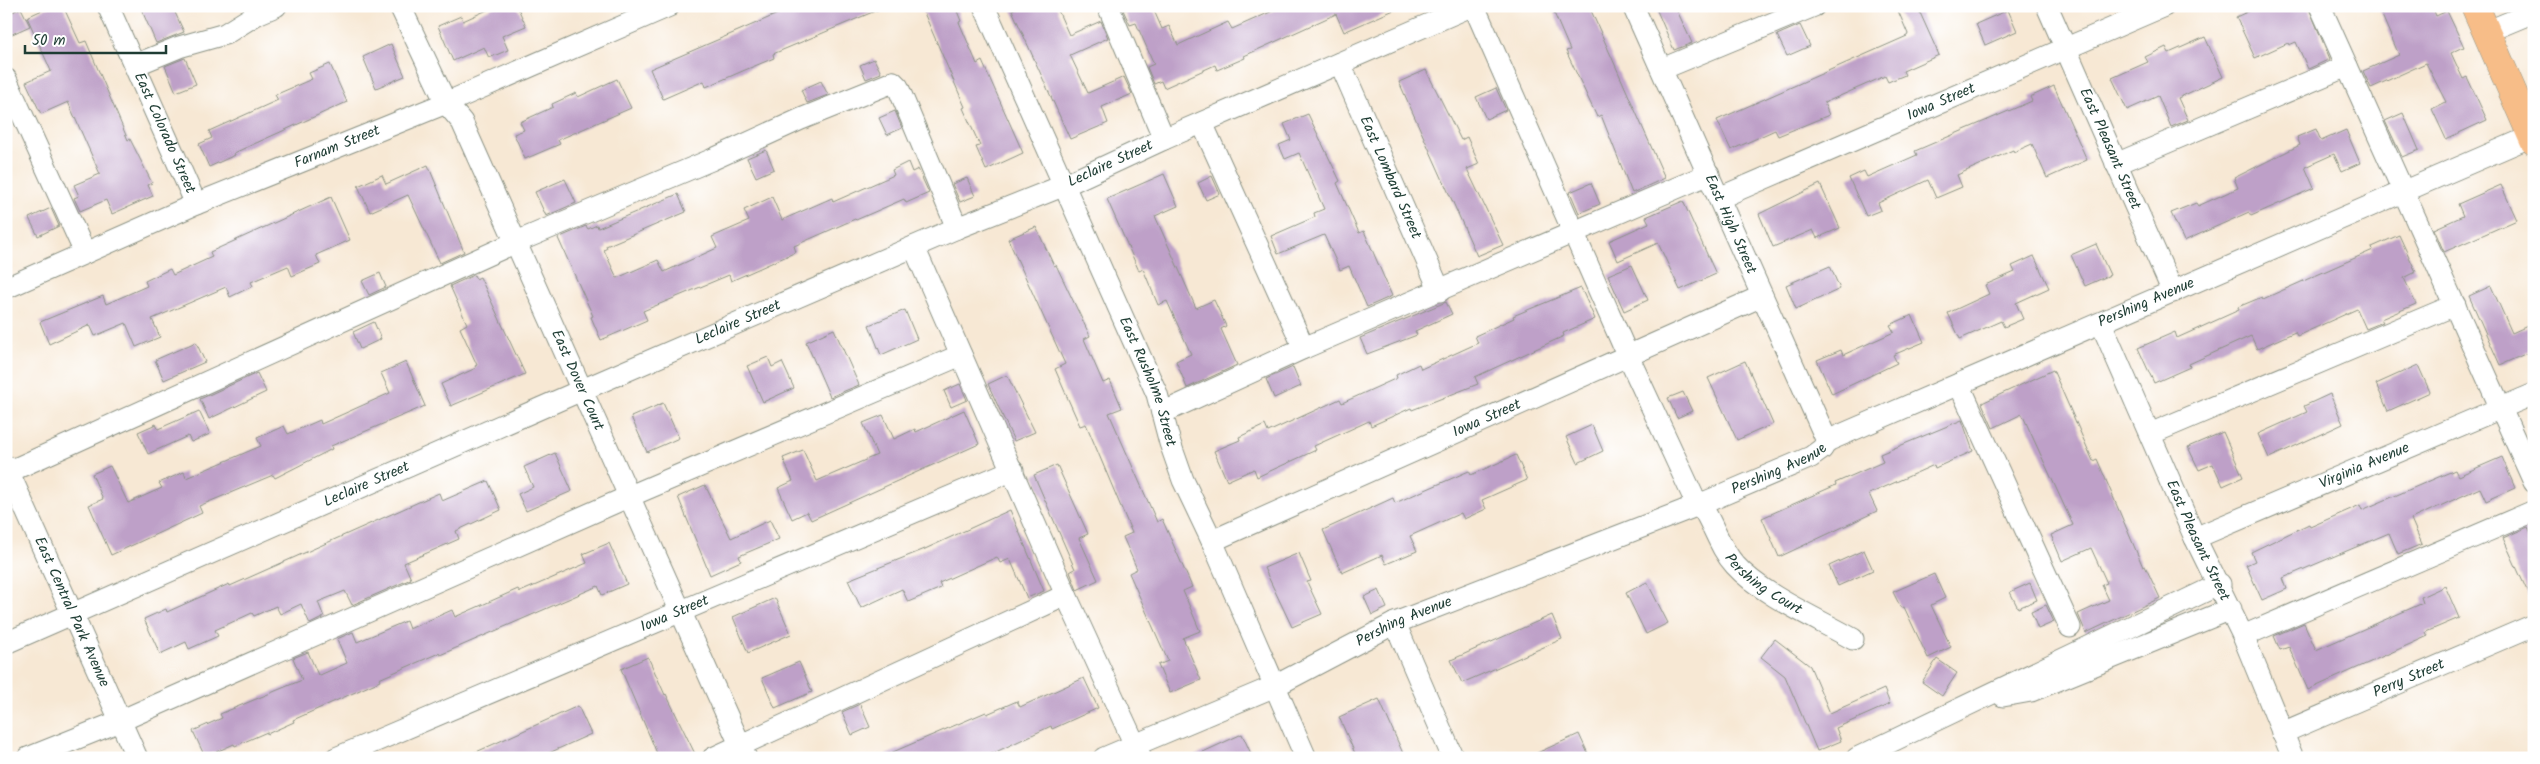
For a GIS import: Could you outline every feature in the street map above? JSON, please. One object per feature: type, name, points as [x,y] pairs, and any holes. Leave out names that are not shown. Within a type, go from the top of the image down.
[{"type":"main road","points":[[2475,6],[2533,138]]},
{"type":"street","name":"East Colorado Street","points":[[108,6],[196,204]]},
{"type":"street","name":"East Dover Court","points":[[400,6],[446,103],[462,122],[514,243],[630,496],[743,752]]},
{"type":"street","name":"Farnam Street","points":[[6,288],[196,204],[446,103],[669,6]]},
{"type":"street","name":"East Rusholme Street","points":[[984,6],[1157,394],[1183,480],[1212,541],[1306,758]]},
{"type":"street","points":[[1108,6],[1164,139]]},
{"type":"street","name":"Leclaire Street","points":[[6,643],[582,390],[957,228],[1065,185],[1164,139],[1473,6]]},
{"type":"street","name":"Pershing Court","points":[[1473,6],[1627,354],[1693,496],[1701,504],[1719,544],[1734,564],[1752,582],[1853,639]]},
{"type":"street","name":"East High Street","points":[[1633,6],[1827,441]]},
{"type":"street","points":[[1662,69],[1814,6]]},
{"type":"street","name":"East Pleasant Street","points":[[2047,6],[2173,292]]},
{"type":"street","name":"Iowa Street","points":[[1720,198],[2164,6]]},
{"type":"street","points":[[2320,6],[2405,191],[2534,482]]},
{"type":"street","points":[[135,65],[179,46],[225,34],[263,9]]},
{"type":"street","points":[[2486,32],[2534,12]]},
{"type":"street","name":"East Lombard Street","points":[[1340,63],[1440,291]]},
{"type":"street","points":[[2116,164],[2347,66]]},
{"type":"street","points":[[6,79],[85,253]]},
{"type":"street","points":[[7,470],[514,243],[711,160],[801,119],[893,82],[898,87],[957,228]]},
{"type":"street","points":[[1202,123],[1304,348]]},
{"type":"street","name":"Pershing Avenue","points":[[1104,758],[1138,751],[1275,686],[1396,624],[1701,504],[1812,457],[1822,449],[1827,441],[2405,191],[2533,138]]},
{"type":"street","points":[[1162,413],[1304,348],[1709,174]]},
{"type":"street","points":[[914,247],[1066,595],[1138,751]]},
{"type":"street","name":"Iowa Street","points":[[1212,541],[1627,354],[1762,296]]},
{"type":"street","points":[[2150,434],[2454,305]]},
{"type":"street","name":"East Pleasant Street","points":[[2100,323],[2195,538],[2231,608],[2293,758]]},
{"type":"street","points":[[28,758],[120,721],[630,496],[961,355]]},
{"type":"street","points":[[1959,384],[2070,627]]},
{"type":"street","name":"Virginia Avenue","points":[[2195,538],[2534,394]]},
{"type":"street","name":"East Central Park Avenue","points":[[7,470],[137,758]]},
{"type":"street","name":"Iowa Street","points":[[336,758],[1013,470]]},
{"type":"street","points":[[2243,636],[2534,511]]},
{"type":"street","points":[[1857,758],[2220,584]]},
{"type":"street","points":[[714,758],[743,752],[1066,595]]},
{"type":"street","points":[[1974,702],[2032,691],[2231,608]]},
{"type":"street","points":[[1396,624],[1453,758]]},
{"type":"street","name":"Perry Street","points":[[2282,733],[2534,625]]},
{"type":"building","points":[[51,6],[63,6],[80,43],[86,41],[128,140],[130,139],[152,183],[148,185],[153,196],[112,214],[106,200],[80,211],[74,198],[79,196],[74,185],[100,174],[68,102],[41,114],[26,82],[51,71],[27,17]]},
{"type":"building","points":[[140,6],[172,6],[184,32],[156,43]]},
{"type":"building","points":[[496,6],[517,6],[526,26],[502,36],[508,50],[489,58],[484,47],[453,61],[438,26],[461,16],[463,21]]},
{"type":"building","points":[[796,6],[887,6],[773,54],[774,58],[706,87],[704,81],[663,99],[650,69]]},
{"type":"building","points":[[921,6],[955,6],[961,21],[959,22],[977,64],[982,61],[1023,153],[986,170],[976,147],[980,146],[963,108],[965,107]]},
{"type":"building","points":[[1020,6],[1056,6],[1069,35],[1101,21],[1108,38],[1070,55],[1088,93],[1124,77],[1132,94],[1102,107],[1108,123],[1070,139],[1012,10]]},
{"type":"building","points":[[1133,6],[1152,6],[1162,29],[1169,26],[1178,45],[1228,22],[1232,29],[1284,6],[1403,6],[1344,32],[1336,14],[1244,56],[1245,58],[1217,70],[1215,65],[1164,88],[1161,81],[1154,84],[1147,67],[1154,64],[1136,23],[1130,25],[1123,10]]},
{"type":"building","points":[[1570,6],[1589,6],[1665,178],[1632,193],[1601,115],[1597,117],[1566,51],[1570,50],[1554,13]]},
{"type":"building","points":[[1655,6],[1675,6],[1692,43],[1674,50]]},
{"type":"building","points":[[1896,6],[1917,6],[1939,55],[1903,71],[1905,75],[1888,82],[1885,76],[1824,103],[1829,115],[1778,136],[1775,130],[1731,150],[1717,120],[1907,36],[1908,34]]},
{"type":"building","points":[[2260,6],[2308,6],[2330,59],[2308,69],[2296,42],[2289,45],[2288,43],[2255,58],[2236,17]]},
{"type":"building","points":[[2378,6],[2432,6],[2436,16],[2447,11],[2464,47],[2451,53],[2463,79],[2467,77],[2487,120],[2446,139],[2432,109],[2446,102],[2426,63],[2371,88],[2363,71],[2399,55]]},
{"type":"building","points":[[21,8],[30,26],[10,35],[6,25],[6,15]]},
{"type":"building","points":[[2008,10],[2017,31],[1985,45],[1976,24]]},
{"type":"building","points":[[1800,25],[1810,46],[1787,56],[1777,35]]},
{"type":"building","points":[[2205,37],[2223,77],[2178,98],[2188,120],[2171,127],[2158,96],[2127,110],[2112,78],[2148,62],[2145,57],[2166,47],[2169,53]]},
{"type":"building","points":[[391,44],[405,76],[376,88],[363,57]]},
{"type":"building","points":[[185,58],[196,84],[176,92],[165,66]]},
{"type":"building","points":[[874,59],[881,73],[866,79],[860,65]]},
{"type":"building","points":[[330,64],[347,102],[234,153],[235,155],[209,167],[199,144],[212,138],[209,131],[278,100],[275,95],[312,79],[309,73]]},
{"type":"building","points":[[1426,70],[1461,140],[1467,137],[1479,164],[1467,169],[1503,245],[1477,256],[1399,82]]},
{"type":"building","points":[[617,79],[631,108],[558,140],[560,144],[525,159],[514,134],[524,130],[520,122],[553,107],[552,104],[576,93],[578,97]]},
{"type":"building","points":[[821,81],[828,95],[807,103],[801,90]]},
{"type":"building","points":[[2054,86],[2087,160],[2047,178],[2032,144],[2014,152],[2013,150],[1957,175],[1962,187],[1936,198],[1928,180],[1878,203],[1881,210],[1866,216],[1849,178],[1864,171],[1867,177],[1917,155],[1915,151],[2032,101],[2030,97]]},
{"type":"building","points":[[1496,88],[1506,110],[1486,119],[1476,97]]},
{"type":"building","points":[[895,111],[902,128],[887,135],[879,118]]},
{"type":"building","points":[[2403,113],[2419,150],[2402,157],[2385,121]]},
{"type":"building","points":[[1308,114],[1340,181],[1337,183],[1359,233],[1364,231],[1392,296],[1367,307],[1349,266],[1340,270],[1324,235],[1278,254],[1271,236],[1315,217],[1314,213],[1324,209],[1299,153],[1285,159],[1279,145],[1291,140],[1284,124]]},
{"type":"building","points":[[2316,129],[2321,141],[2346,130],[2360,163],[2342,171],[2334,154],[2305,167],[2314,188],[2251,216],[2249,212],[2184,241],[2171,213],[2196,203],[2198,206],[2238,188],[2234,178],[2300,145],[2297,137]]},
{"type":"building","points":[[766,150],[774,169],[756,177],[747,158]]},
{"type":"building","points":[[908,162],[912,172],[918,169],[929,193],[906,203],[904,199],[794,246],[796,252],[731,281],[729,275],[643,311],[647,320],[601,340],[591,317],[593,316],[558,238],[586,226],[588,229],[597,225],[598,228],[678,194],[686,212],[606,246],[607,248],[604,250],[617,278],[658,260],[664,272],[717,248],[712,237],[749,221],[744,210],[772,197],[782,220],[832,198],[833,202],[894,175],[892,170]]},
{"type":"building","points":[[428,165],[464,252],[440,263],[408,195],[370,212],[358,186],[382,175],[386,184]]},
{"type":"building","points":[[1164,174],[1178,206],[1155,216],[1196,308],[1214,300],[1226,326],[1221,329],[1237,365],[1187,388],[1176,361],[1191,354],[1167,301],[1158,305],[1143,269],[1139,271],[1107,199]]},
{"type":"building","points":[[1212,176],[1220,194],[1206,200],[1198,183]]},
{"type":"building","points":[[967,178],[975,196],[960,202],[952,184]]},
{"type":"building","points":[[565,179],[576,203],[546,216],[535,192]]},
{"type":"building","points":[[1591,183],[1600,204],[1579,213],[1570,192]]},
{"type":"building","points":[[1820,184],[1840,228],[1817,238],[1813,230],[1773,247],[1759,214]]},
{"type":"building","points":[[2501,185],[2517,220],[2444,252],[2434,229],[2463,216],[2458,204]]},
{"type":"building","points":[[331,197],[350,240],[316,255],[320,264],[292,276],[288,266],[251,282],[253,286],[230,297],[226,287],[152,319],[160,337],[136,347],[126,323],[95,336],[90,325],[49,344],[40,322],[103,296],[106,304],[147,286],[145,281],[170,269],[173,275],[212,257],[210,252]]},
{"type":"building","points":[[1683,201],[1716,274],[1680,290],[1658,243],[1618,261],[1609,241],[1649,223],[1646,217]]},
{"type":"building","points":[[51,208],[59,226],[38,236],[29,218]]},
{"type":"building","points":[[1036,227],[1090,336],[1084,339],[1103,383],[1110,380],[1122,408],[1109,413],[1157,522],[1162,519],[1192,587],[1183,591],[1200,631],[1183,638],[1201,680],[1170,693],[1158,665],[1168,661],[1129,573],[1137,569],[1123,537],[1132,533],[1086,424],[1080,426],[1055,369],[1065,364],[1008,239]]},
{"type":"building","points":[[2399,235],[2416,272],[2404,278],[2416,304],[2381,319],[2383,322],[2366,329],[2357,309],[2297,336],[2295,332],[2257,349],[2251,336],[2189,364],[2190,367],[2154,383],[2138,348],[2175,332],[2177,338],[2239,310],[2238,307],[2262,297],[2263,299],[2373,250],[2372,247]]},
{"type":"building","points":[[2096,244],[2110,275],[2085,286],[2071,255]]},
{"type":"building","points":[[2034,256],[2049,288],[2016,303],[2023,319],[2004,327],[2001,321],[1960,339],[1948,313],[1989,294],[1985,285],[2015,272],[2012,266]]},
{"type":"building","points":[[1632,265],[1648,300],[1624,311],[1608,275]]},
{"type":"building","points":[[1830,266],[1840,289],[1796,309],[1786,285]]},
{"type":"building","points":[[380,273],[386,287],[369,295],[362,281]]},
{"type":"building","points":[[474,275],[476,279],[480,277],[525,374],[451,406],[441,384],[476,368],[475,366],[477,365],[460,328],[467,324],[450,286]]},
{"type":"building","points":[[2491,286],[2512,333],[2534,323],[2534,350],[2500,365],[2469,296]]},
{"type":"building","points":[[1581,288],[1595,319],[1563,333],[1564,336],[1475,377],[1478,384],[1412,410],[1411,408],[1371,426],[1369,421],[1314,446],[1316,450],[1257,477],[1254,469],[1227,481],[1214,451],[1240,440],[1239,437],[1265,425],[1268,432],[1340,399],[1342,403],[1397,378],[1396,375],[1419,364],[1421,369],[1478,343],[1475,336],[1514,318],[1513,316]]},
{"type":"building","points":[[1446,302],[1452,314],[1415,331],[1417,335],[1367,354],[1360,338]]},
{"type":"building","points":[[905,310],[917,339],[881,355],[869,325]]},
{"type":"building","points":[[1912,315],[1924,342],[1893,355],[1897,363],[1832,394],[1817,360],[1841,350],[1843,355],[1894,332],[1890,325]]},
{"type":"building","points":[[374,322],[381,339],[360,349],[353,332]]},
{"type":"building","points":[[834,329],[859,385],[830,397],[806,342]]},
{"type":"building","points":[[196,342],[205,362],[164,380],[155,360]]},
{"type":"building","points":[[768,357],[772,367],[782,362],[794,388],[763,402],[747,366]]},
{"type":"building","points":[[1745,361],[1773,424],[1737,440],[1708,378]]},
{"type":"building","points":[[406,362],[425,406],[331,446],[332,449],[275,478],[273,475],[199,506],[202,513],[111,555],[89,505],[103,499],[92,474],[110,466],[128,503],[162,488],[159,483],[184,472],[186,478],[261,446],[257,438],[284,426],[288,434],[320,420],[321,424],[390,393],[381,373]]},
{"type":"building","points":[[2418,365],[2430,392],[2388,411],[2376,384]]},
{"type":"building","points":[[1293,367],[1301,386],[1274,398],[1266,379]]},
{"type":"building","points":[[2053,370],[2093,461],[2097,459],[2143,567],[2145,566],[2160,598],[2086,633],[2078,614],[2109,600],[2102,585],[2107,583],[2091,548],[2062,561],[2051,535],[2073,525],[2022,414],[1993,428],[1982,403]]},
{"type":"building","points":[[257,373],[266,392],[209,419],[200,399]]},
{"type":"building","points":[[1007,375],[1035,432],[1014,441],[988,384]]},
{"type":"building","points":[[960,384],[967,400],[951,407],[944,391]]},
{"type":"building","points":[[1683,392],[1692,411],[1677,418],[1668,398]]},
{"type":"building","points":[[2330,394],[2343,424],[2269,458],[2258,434],[2307,412],[2304,406]]},
{"type":"building","points":[[663,403],[679,438],[647,452],[631,417]]},
{"type":"building","points":[[964,410],[979,444],[811,520],[807,512],[792,519],[778,488],[793,481],[783,458],[803,450],[817,481],[877,455],[863,423],[883,415],[894,439],[915,429],[916,432]]},
{"type":"building","points":[[199,411],[210,434],[191,442],[188,436],[148,454],[138,432],[156,424],[158,429]]},
{"type":"building","points":[[1962,420],[1973,451],[1935,468],[1934,465],[1869,494],[1877,511],[1779,557],[1762,518],[1883,462],[1880,454]]},
{"type":"building","points":[[1592,425],[1603,451],[1578,463],[1566,437]]},
{"type":"building","points":[[2223,432],[2243,477],[2223,486],[2213,464],[2199,470],[2188,447]]},
{"type":"building","points":[[555,453],[572,491],[526,511],[518,494],[533,487],[524,467]]},
{"type":"building","points":[[1516,455],[1527,480],[1482,500],[1486,509],[1464,519],[1461,513],[1410,536],[1417,551],[1386,564],[1382,555],[1342,573],[1323,530],[1393,498],[1395,503],[1469,471],[1471,475]]},
{"type":"building","points":[[2502,457],[2515,488],[2486,501],[2480,488],[2411,519],[2422,544],[2398,554],[2389,533],[2283,578],[2287,589],[2262,600],[2246,565],[2255,561],[2251,552],[2309,524],[2310,527],[2360,505],[2362,510],[2455,470],[2458,476]]},
{"type":"building","points":[[1057,465],[1088,534],[1079,538],[1098,580],[1077,590],[1070,572],[1075,569],[1034,475]]},
{"type":"building","points":[[488,481],[501,510],[456,531],[459,539],[404,563],[411,579],[352,605],[345,591],[318,602],[324,617],[310,624],[301,604],[280,614],[276,606],[254,616],[252,613],[215,630],[218,636],[189,649],[186,642],[160,654],[144,619],[166,609],[167,612],[229,584],[230,586],[439,493],[442,501]]},
{"type":"building","points":[[705,485],[731,538],[770,520],[779,539],[739,556],[741,561],[710,575],[678,497]]},
{"type":"building","points":[[1010,510],[1044,591],[1027,598],[1010,559],[1000,563],[997,557],[939,583],[941,588],[908,602],[902,589],[861,608],[848,580],[925,549]]},
{"type":"building","points":[[2528,527],[2534,539],[2534,606],[2503,538]]},
{"type":"building","points":[[609,543],[627,584],[602,595],[598,586],[440,655],[439,653],[379,679],[380,681],[293,720],[294,722],[267,734],[267,732],[235,746],[234,744],[205,757],[193,731],[222,718],[220,714],[302,680],[293,658],[308,652],[318,675],[320,675],[347,663],[337,639],[353,632],[357,642],[406,621],[409,629],[452,610],[455,617],[518,589],[520,592],[587,563],[583,554]]},
{"type":"building","points":[[1864,550],[1873,570],[1838,586],[1829,566]]},
{"type":"building","points":[[1299,553],[1311,581],[1307,582],[1322,614],[1292,627],[1264,568]]},
{"type":"building","points":[[1934,574],[1945,598],[1931,605],[1951,647],[1928,658],[1904,607],[1901,608],[1893,592]]},
{"type":"building","points":[[1647,582],[1668,623],[1646,634],[1626,593]]},
{"type":"building","points":[[2030,583],[2037,600],[2018,608],[2010,592]]},
{"type":"building","points":[[2445,586],[2459,618],[2426,632],[2428,636],[2308,690],[2289,647],[2280,650],[2274,636],[2304,623],[2316,650],[2423,603],[2421,597]]},
{"type":"building","points":[[1379,590],[1387,608],[1372,615],[1364,597]]},
{"type":"building","points":[[775,598],[791,634],[748,653],[733,617]]},
{"type":"building","points":[[2046,605],[2054,622],[2038,629],[2031,612]]},
{"type":"building","points":[[1552,615],[1562,639],[1462,683],[1451,660]]},
{"type":"building","points":[[1775,639],[1810,666],[1830,713],[1884,689],[1890,704],[1836,728],[1841,741],[1817,751],[1785,676],[1761,657]]},
{"type":"building","points":[[648,657],[697,758],[659,758],[621,669]]},
{"type":"building","points":[[1937,659],[1957,673],[1942,696],[1922,682]]},
{"type":"building","points":[[799,662],[812,692],[775,708],[762,678]]},
{"type":"building","points":[[1084,678],[1098,708],[1052,729],[1051,726],[983,758],[879,758],[986,712],[987,714],[1017,701],[1020,707]]},
{"type":"building","points":[[1379,699],[1405,758],[1357,758],[1339,717]]},
{"type":"building","points":[[860,704],[870,727],[852,735],[842,712]]},
{"type":"building","points":[[578,706],[591,734],[538,758],[463,758]]},
{"type":"building","points":[[1242,734],[1253,758],[1190,758]]},
{"type":"building","points":[[1579,734],[1590,758],[1526,758]]}]
